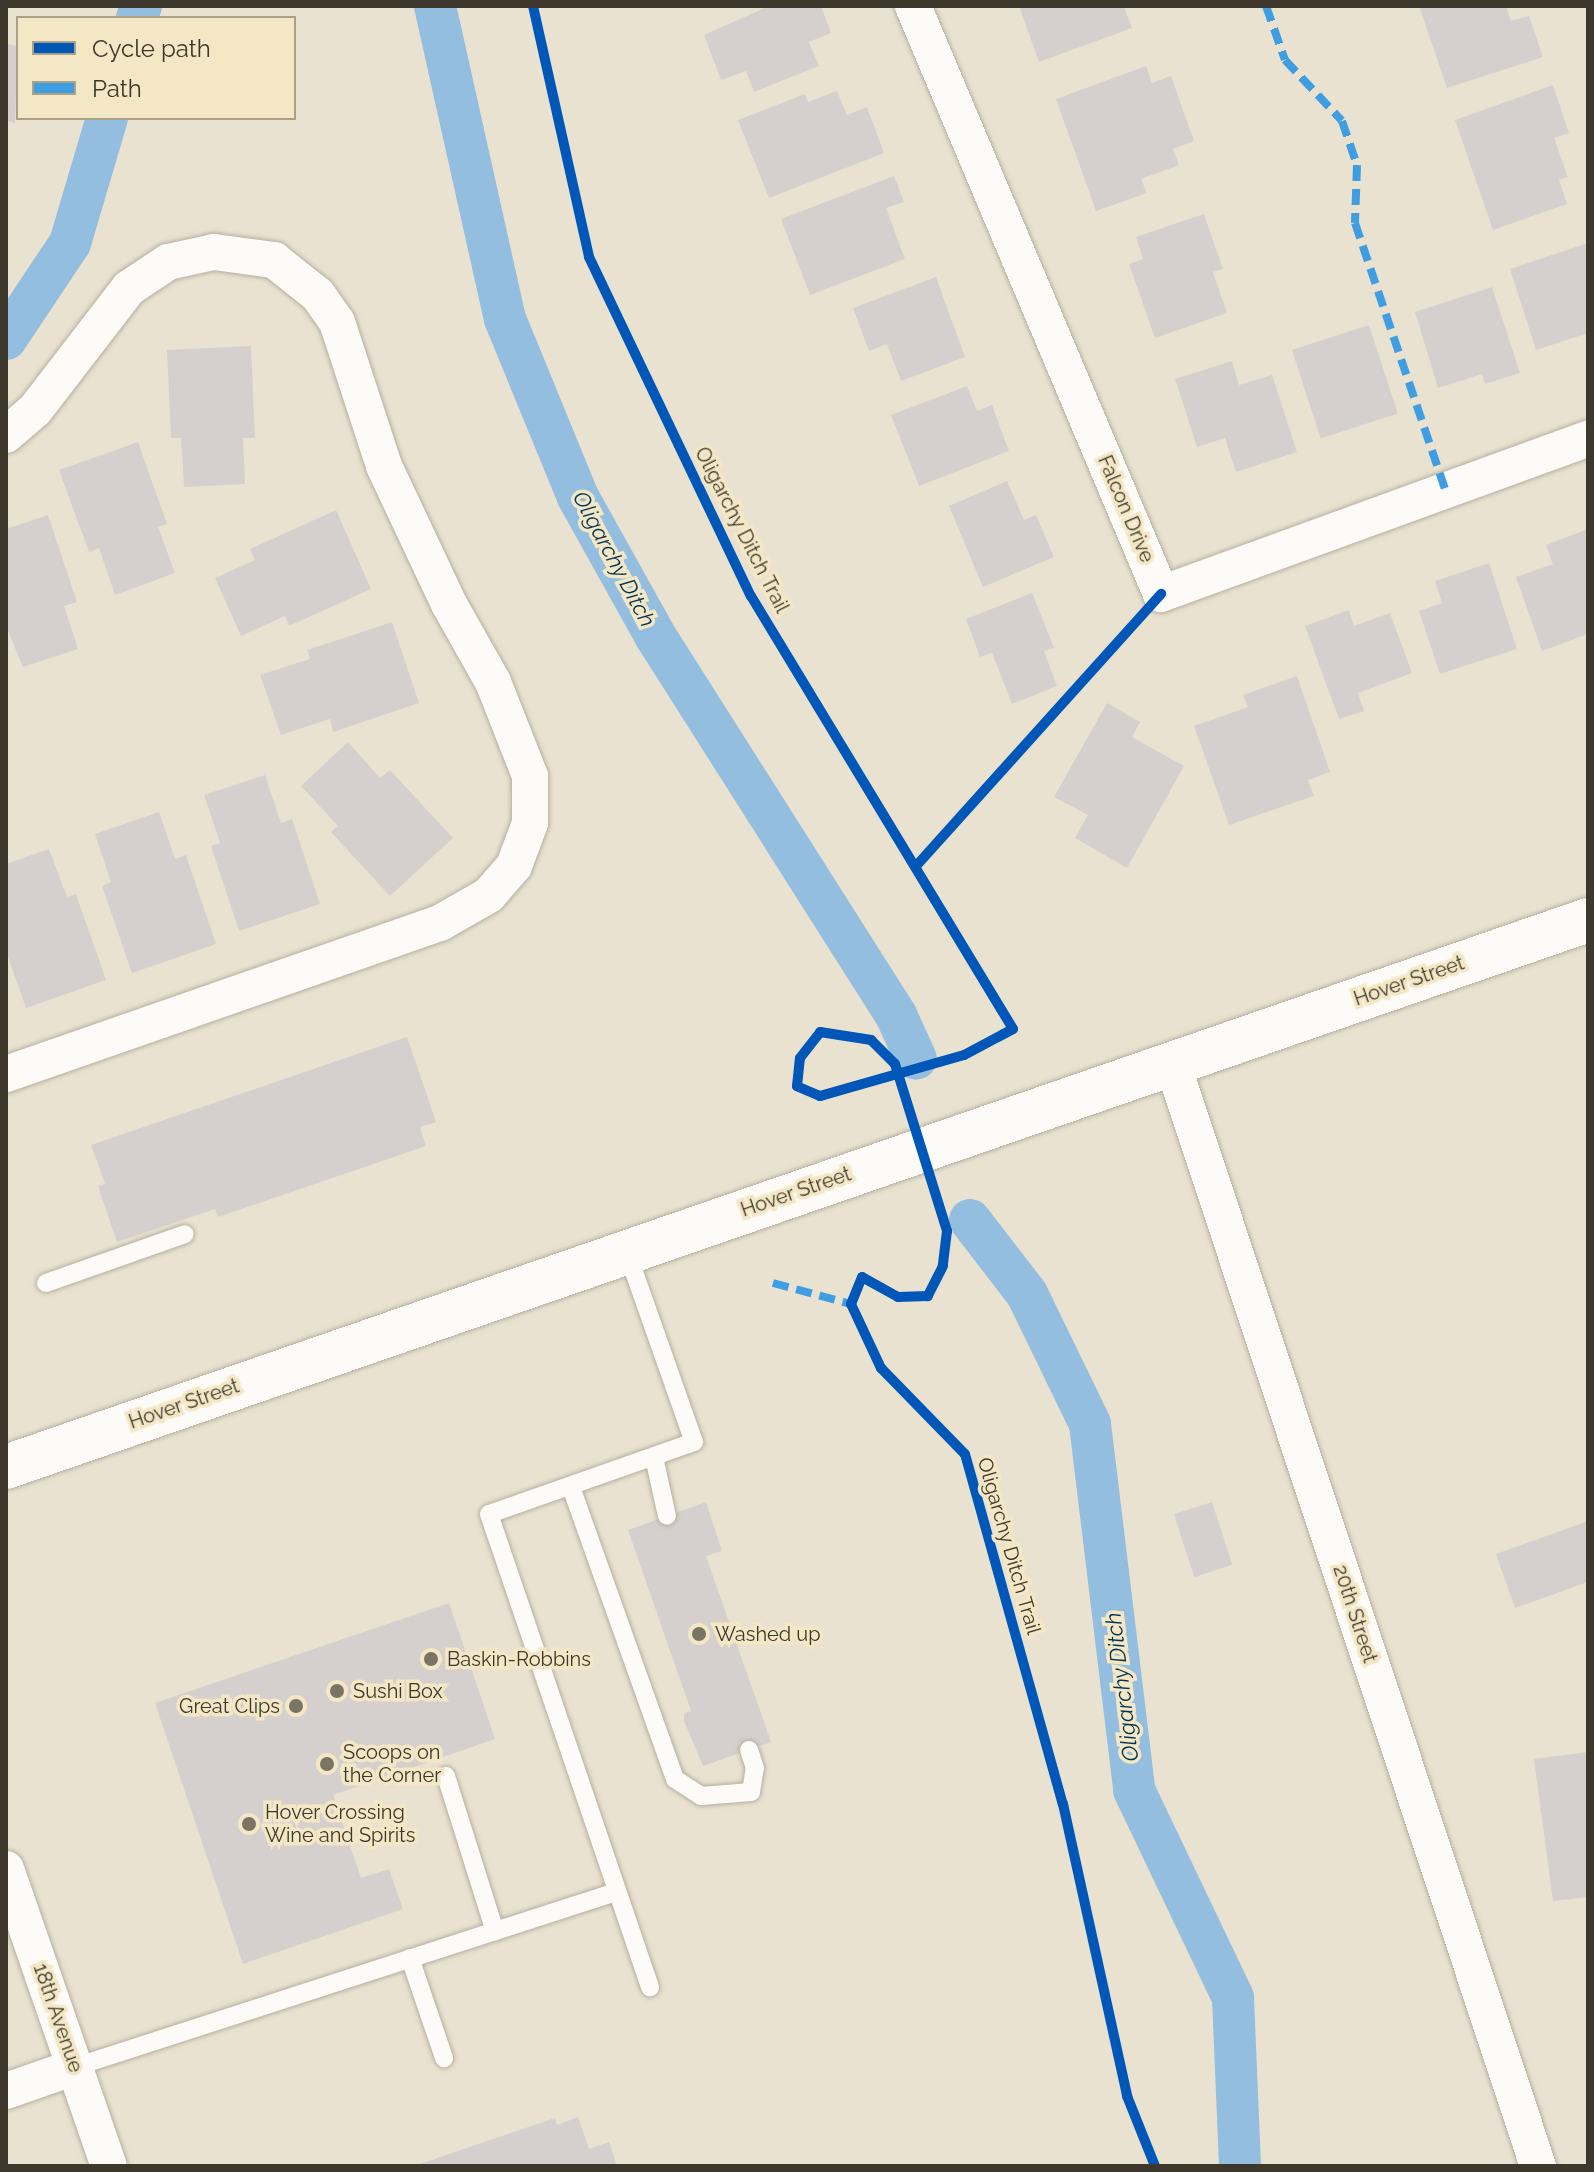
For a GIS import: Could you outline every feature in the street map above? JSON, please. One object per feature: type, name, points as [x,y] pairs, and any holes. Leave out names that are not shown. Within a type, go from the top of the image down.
[{"type":"main road","name":"Hover Street","points":[[6,1467],[1588,920]]},
{"type":"street","name":"Falcon Drive","points":[[913,6],[1161,594],[1588,439]]},
{"type":"street","points":[[6,435],[35,410],[129,288],[168,262],[214,252],[274,260],[318,295],[337,322],[384,466],[449,604],[493,682],[530,776],[530,823],[514,866],[489,895],[440,923],[6,1074]]},
{"type":"street","name":"20th Street","points":[[1172,1062],[1538,2166]]},
{"type":"street","name":"18th Avenue","points":[[6,1869],[109,2166]]},
{"type":"street","points":[[6,2091],[75,2067]]},
{"type":"lane","points":[[46,1283],[185,1234]]},
{"type":"lane","points":[[627,1252],[694,1442],[489,1514],[650,1987]]},
{"type":"lane","points":[[654,1457],[667,1516]]},
{"type":"lane","points":[[571,1487],[675,1779],[701,1796],[751,1792],[755,1768],[749,1750]]},
{"type":"lane","points":[[446,1776],[495,1931]]},
{"type":"lane","points":[[75,2067],[616,1892]]},
{"type":"lane","points":[[410,1958],[444,2058]]},
{"type":"building","points":[[769,6],[821,6],[831,33],[809,42],[819,66],[754,92],[746,71],[721,80],[704,35]]},
{"type":"building","points":[[1019,6],[1124,6],[1132,28],[1039,62]]},
{"type":"building","points":[[1419,6],[1506,6],[1511,21],[1529,16],[1543,57],[1447,88]]},
{"type":"building","points":[[6,44],[16,46],[16,97],[15,123],[6,121]]},
{"type":"building","points":[[1146,66],[1152,83],[1171,76],[1194,141],[1173,149],[1179,165],[1141,179],[1147,193],[1096,211],[1056,99]]},
{"type":"building","points":[[1553,85],[1569,133],[1554,138],[1568,177],[1559,180],[1567,204],[1493,230],[1455,120]]},
{"type":"building","points":[[837,91],[847,115],[867,107],[884,153],[769,198],[738,120],[805,94],[808,102]]},
{"type":"building","points":[[894,176],[904,202],[886,208],[905,259],[810,295],[781,219]]},
{"type":"building","points":[[1204,214],[1223,269],[1213,272],[1227,313],[1155,338],[1129,264],[1143,259],[1136,237]]},
{"type":"building","points":[[1588,243],[1588,333],[1536,350],[1510,269]]},
{"type":"building","points":[[936,277],[965,357],[901,381],[887,344],[869,351],[853,308]]},
{"type":"building","points":[[1492,287],[1520,373],[1485,384],[1482,374],[1438,388],[1415,312]]},
{"type":"building","points":[[1369,325],[1398,413],[1321,438],[1292,350]]},
{"type":"building","points":[[251,346],[255,438],[243,438],[245,484],[184,487],[181,438],[171,438],[167,350]]},
{"type":"building","points":[[1232,361],[1239,385],[1272,375],[1297,452],[1236,472],[1225,438],[1197,447],[1175,379]]},
{"type":"building","points":[[967,386],[977,411],[992,405],[1009,451],[919,486],[891,415]]},
{"type":"building","points":[[138,442],[167,524],[158,527],[175,573],[115,595],[99,548],[89,552],[59,470]]},
{"type":"building","points":[[1007,481],[1024,520],[1036,515],[1054,557],[983,587],[949,506]]},
{"type":"building","points":[[336,510],[371,589],[289,626],[285,616],[241,636],[215,578],[255,560],[250,549]]},
{"type":"building","points":[[48,515],[77,602],[64,606],[78,649],[23,667],[6,626],[6,529]]},
{"type":"building","points":[[1588,529],[1588,634],[1542,651],[1516,577],[1553,564],[1546,545]]},
{"type":"building","points":[[1489,563],[1517,649],[1440,674],[1419,611],[1442,603],[1435,581]]},
{"type":"building","points":[[1032,593],[1054,648],[1044,651],[1057,686],[1012,704],[992,653],[980,657],[966,619]]},
{"type":"building","points":[[1349,610],[1354,626],[1390,613],[1412,673],[1358,693],[1364,711],[1339,719],[1305,626]]},
{"type":"building","points":[[392,622],[419,703],[333,732],[330,719],[281,735],[260,675],[310,659],[307,650]]},
{"type":"building","points":[[1297,676],[1330,772],[1308,780],[1314,796],[1229,825],[1194,726],[1248,707],[1243,695]]},
{"type":"building","points":[[1107,703],[1140,722],[1132,737],[1184,766],[1127,868],[1075,838],[1088,815],[1054,797]]},
{"type":"building","points":[[348,742],[380,778],[390,770],[453,838],[390,896],[331,832],[338,826],[301,786]]},
{"type":"building","points":[[265,775],[281,823],[292,819],[320,904],[239,931],[211,846],[220,843],[204,795]]},
{"type":"building","points":[[159,812],[175,859],[186,855],[216,944],[132,973],[102,886],[111,882],[95,834]]},
{"type":"building","points":[[49,849],[67,897],[76,894],[106,980],[26,1008],[6,951],[6,864]]},
{"type":"building","points":[[407,1037],[436,1122],[420,1127],[426,1146],[218,1217],[215,1209],[117,1242],[98,1186],[105,1184],[91,1145]]},
{"type":"building","name":"Washed up","points":[[706,1502],[722,1551],[706,1556],[771,1742],[703,1766],[684,1721],[684,1713],[691,1711],[628,1530]]},
{"type":"building","points":[[1212,1502],[1232,1565],[1194,1577],[1174,1514]]},
{"type":"building","points":[[1588,1521],[1588,1582],[1515,1608],[1496,1554]]},
{"type":"building","points":[[449,1603],[495,1739],[333,1795],[361,1878],[389,1869],[403,1909],[243,1964],[155,1703]]},
{"type":"building","points":[[1588,1752],[1588,1897],[1553,1901],[1534,1759]]},
{"type":"building","points":[[578,2117],[589,2149],[609,2142],[617,2166],[414,2166],[555,2118],[557,2125]]},
{"type":"waterway","points":[[138,16],[141,6]]},
{"type":"waterway","name":"Oligarchy Ditch","points":[[435,6],[505,319],[578,497],[656,637],[896,1015],[916,1059]]},
{"type":"waterway","points":[[6,339],[70,243],[106,120]]},
{"type":"waterway","name":"Oligarchy Ditch","points":[[970,1220],[1027,1294],[1090,1424],[1134,1790],[1233,1998],[1240,2166]]},
{"type":"marked path","points":[[1266,6],[1285,60],[1342,121],[1357,165],[1355,223],[1445,489]]},
{"type":"marked path","points":[[773,1283],[851,1304]]},
{"type":"cycle path","name":"Oligarchy Ditch Trail","points":[[533,6],[589,257],[751,596],[1013,1029],[964,1055],[820,1096],[797,1086],[800,1058],[820,1032],[871,1040],[895,1064],[947,1231],[943,1266],[928,1296],[898,1297],[862,1277],[851,1304],[881,1368],[965,1454],[1063,1804],[1127,2096],[1155,2166]]},
{"type":"cycle path","points":[[917,865],[1161,594]]},
{"type":"place","name":"Washed up","points":[[699,1634]]},
{"type":"place","name":"Baskin-Robbins","points":[[431,1659]]},
{"type":"place","name":"Sushi Box","points":[[337,1691]]},
{"type":"place","name":"Great Clips","points":[[296,1706]]},
{"type":"place","name":"Scoops on the Corner","points":[[327,1764]]},
{"type":"place","name":"Hover Crossing Wine and Spirits","points":[[249,1824]]}]
